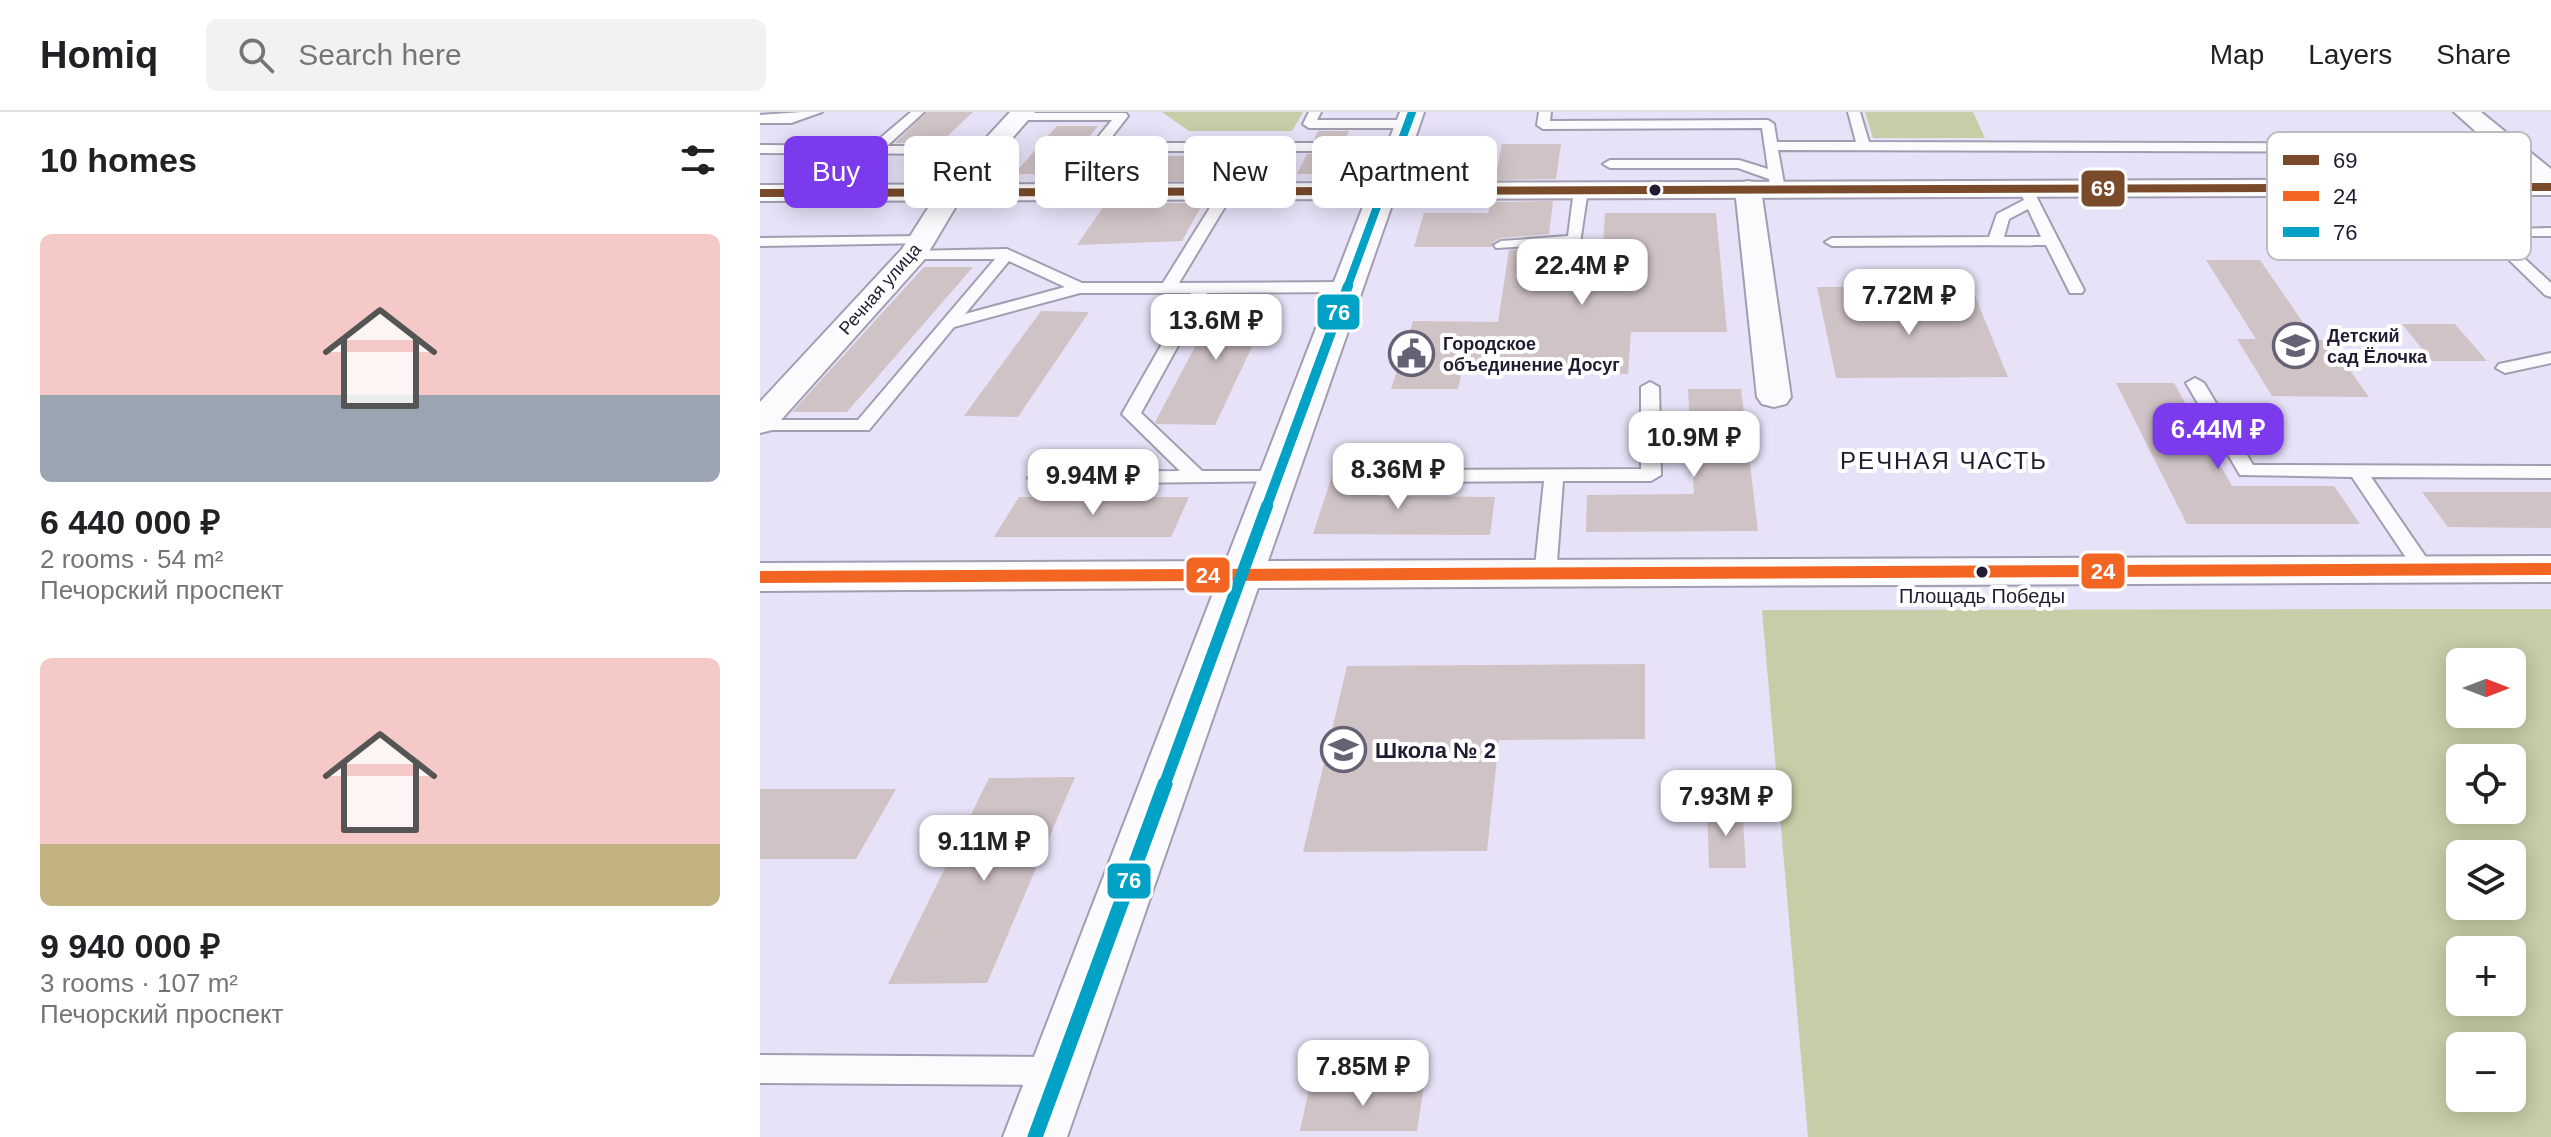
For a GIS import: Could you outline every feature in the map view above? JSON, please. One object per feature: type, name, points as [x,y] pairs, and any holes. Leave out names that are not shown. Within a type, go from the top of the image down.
[{"type":"main road","points":[[2466,112],[2490,132]]},
{"type":"main road","points":[[2531,167],[2551,185]]},
{"type":"main road","points":[[1497,190],[1767,185],[2028,195],[2267,190]]},
{"type":"main road","points":[[2531,185],[2551,185]]},
{"type":"main road","points":[[1019,192],[1184,190]]},
{"type":"main road","points":[[760,193],[904,192]]},
{"type":"main road","points":[[1035,1137],[1375,208]]},
{"type":"main road","points":[[760,577],[1545,576],[2551,569]]},
{"type":"street","name":"Речная улица","points":[[1000,136],[1021,114]]},
{"type":"street","points":[[1767,185],[1774,397]]},
{"type":"street","name":"Речная улица","points":[[760,424],[918,247],[941,208]]},
{"type":"lane","points":[[760,119],[791,119],[816,112]]},
{"type":"lane","points":[[888,138],[918,112]]},
{"type":"lane","points":[[1315,112],[1309,124],[1406,128]]},
{"type":"lane","points":[[1545,112],[1543,125],[1768,124],[1771,146],[1767,185]]},
{"type":"lane","points":[[1854,112],[1864,146]]},
{"type":"lane","points":[[1021,114],[1122,116],[1097,147],[1406,128]]},
{"type":"lane","points":[[1771,146],[2267,147]]},
{"type":"lane","points":[[760,149],[784,149]]},
{"type":"lane","points":[[1610,164],[1739,164],[1767,185]]},
{"type":"lane","points":[[1501,245],[1575,240],[1581,190]]},
{"type":"lane","points":[[1995,241],[2002,217],[2028,195],[2076,290]]},
{"type":"lane","points":[[1169,287],[1217,208]]},
{"type":"lane","points":[[1832,242],[2051,241]]},
{"type":"lane","points":[[760,242],[918,247],[1007,254],[1079,288]]},
{"type":"lane","points":[[760,424],[863,426],[1007,254]]},
{"type":"lane","points":[[2517,260],[2551,292]]},
{"type":"lane","points":[[948,324],[1079,288],[1346,287]]},
{"type":"lane","points":[[1197,477],[1131,414],[1202,288]]},
{"type":"lane","points":[[2505,368],[2551,358]]},
{"type":"lane","points":[[2195,383],[2247,471],[2551,472]]},
{"type":"lane","points":[[1413,476],[1651,475],[1650,387]]},
{"type":"lane","points":[[2357,471],[2424,569]]},
{"type":"lane","points":[[1545,576],[1554,475]]},
{"type":"lane","points":[[1038,478],[1276,477]]},
{"type":"lane","points":[[760,1069],[1059,1071]]},
{"type":"green space","points":[[1162,112],[1303,112],[1292,131],[1189,131]]},
{"type":"green space","points":[[1865,112],[1973,112],[1985,138],[1873,138]]},
{"type":"green space","points":[[2551,609],[2551,1137],[1808,1137],[1762,610]]},
{"type":"building","points":[[927,112],[973,112],[947,136],[904,136],[904,143],[895,143]]},
{"type":"building","points":[[1057,126],[1098,126],[1090,136],[1048,136]]},
{"type":"building","points":[[1318,131],[1349,131],[1347,136],[1316,136]]},
{"type":"building","points":[[1502,144],[1561,144],[1556,179],[1497,180]]},
{"type":"building","points":[[1035,151],[1035,174],[1019,174],[1019,168]]},
{"type":"building","points":[[1307,154],[1312,154],[1312,174],[1297,174]]},
{"type":"building","points":[[1168,156],[1184,156],[1184,181],[1168,181]]},
{"type":"building","points":[[1553,201],[1549,234],[1501,238],[1493,242],[1492,247],[1414,247],[1424,213],[1488,213],[1489,208],[1497,208],[1497,202]]},
{"type":"building","points":[[1168,203],[1184,203],[1184,208],[1200,208],[1182,241],[1077,245],[1103,208],[1168,208]]},
{"type":"building","points":[[1605,213],[1716,213],[1727,332],[1631,332],[1628,374],[1462,372],[1458,389],[1391,389],[1413,321],[1498,322],[1509,250],[1547,248],[1543,276],[1601,276]]},
{"type":"building","points":[[2206,260],[2260,260],[2315,340],[2328,340],[2369,397],[2272,396],[2237,339],[2256,339]]},
{"type":"building","points":[[924,267],[973,267],[847,412],[792,412]]},
{"type":"building","points":[[1928,286],[1971,286],[2008,377],[1836,378],[1817,287],[1864,287],[1871,315],[1937,315]]},
{"type":"building","points":[[1222,296],[1276,296],[1215,425],[1157,424],[1155,422]]},
{"type":"building","points":[[1041,311],[1089,312],[1018,417],[964,416]]},
{"type":"building","points":[[2402,324],[2455,324],[2487,361],[2432,361]]},
{"type":"building","points":[[2116,383],[2174,383],[2232,486],[2334,486],[2360,524],[2187,524]]},
{"type":"building","points":[[1688,389],[1741,389],[1758,531],[1586,532],[1587,495],[1694,494]]},
{"type":"building","points":[[1333,473],[1385,473],[1379,496],[1495,497],[1490,535],[1313,534]]},
{"type":"building","points":[[2422,492],[2551,492],[2551,528],[2448,527]]},
{"type":"building","points":[[1019,497],[1189,497],[1171,537],[994,537]]},
{"type":"building","points":[[1645,664],[1645,739],[1499,740],[1487,851],[1303,852],[1347,666]]},
{"type":"building","points":[[1075,777],[987,983],[888,984],[989,778]]},
{"type":"building","points":[[760,789],[896,789],[856,859],[760,859]]},
{"type":"building","points":[[1742,806],[1746,868],[1709,868],[1707,807]]},
{"type":"building","points":[[1310,1084],[1424,1085],[1417,1131],[1300,1131]]},
{"type":"transit line","name":"76","points":[[1035,1137],[1412,112]]},
{"type":"transit line","name":"69","points":[[2531,187],[2551,187]]},
{"type":"transit line","name":"69","points":[[760,193],[2267,188]]},
{"type":"transit line","name":"24","points":[[760,577],[2551,569]]},
{"type":"place","name":"Детский сад Ёлочка","points":[[2296,346]]},
{"type":"place","name":"Городское объединение Досуг","points":[[1412,354]]},
{"type":"place","name":"Площадь Победы","points":[[1982,572]]},
{"type":"place","name":"Школа № 2","points":[[1344,750]]},
{"type":"district","name":"РЕЧНАЯ ЧАСТЬ","points":[[1944,460]]}]
